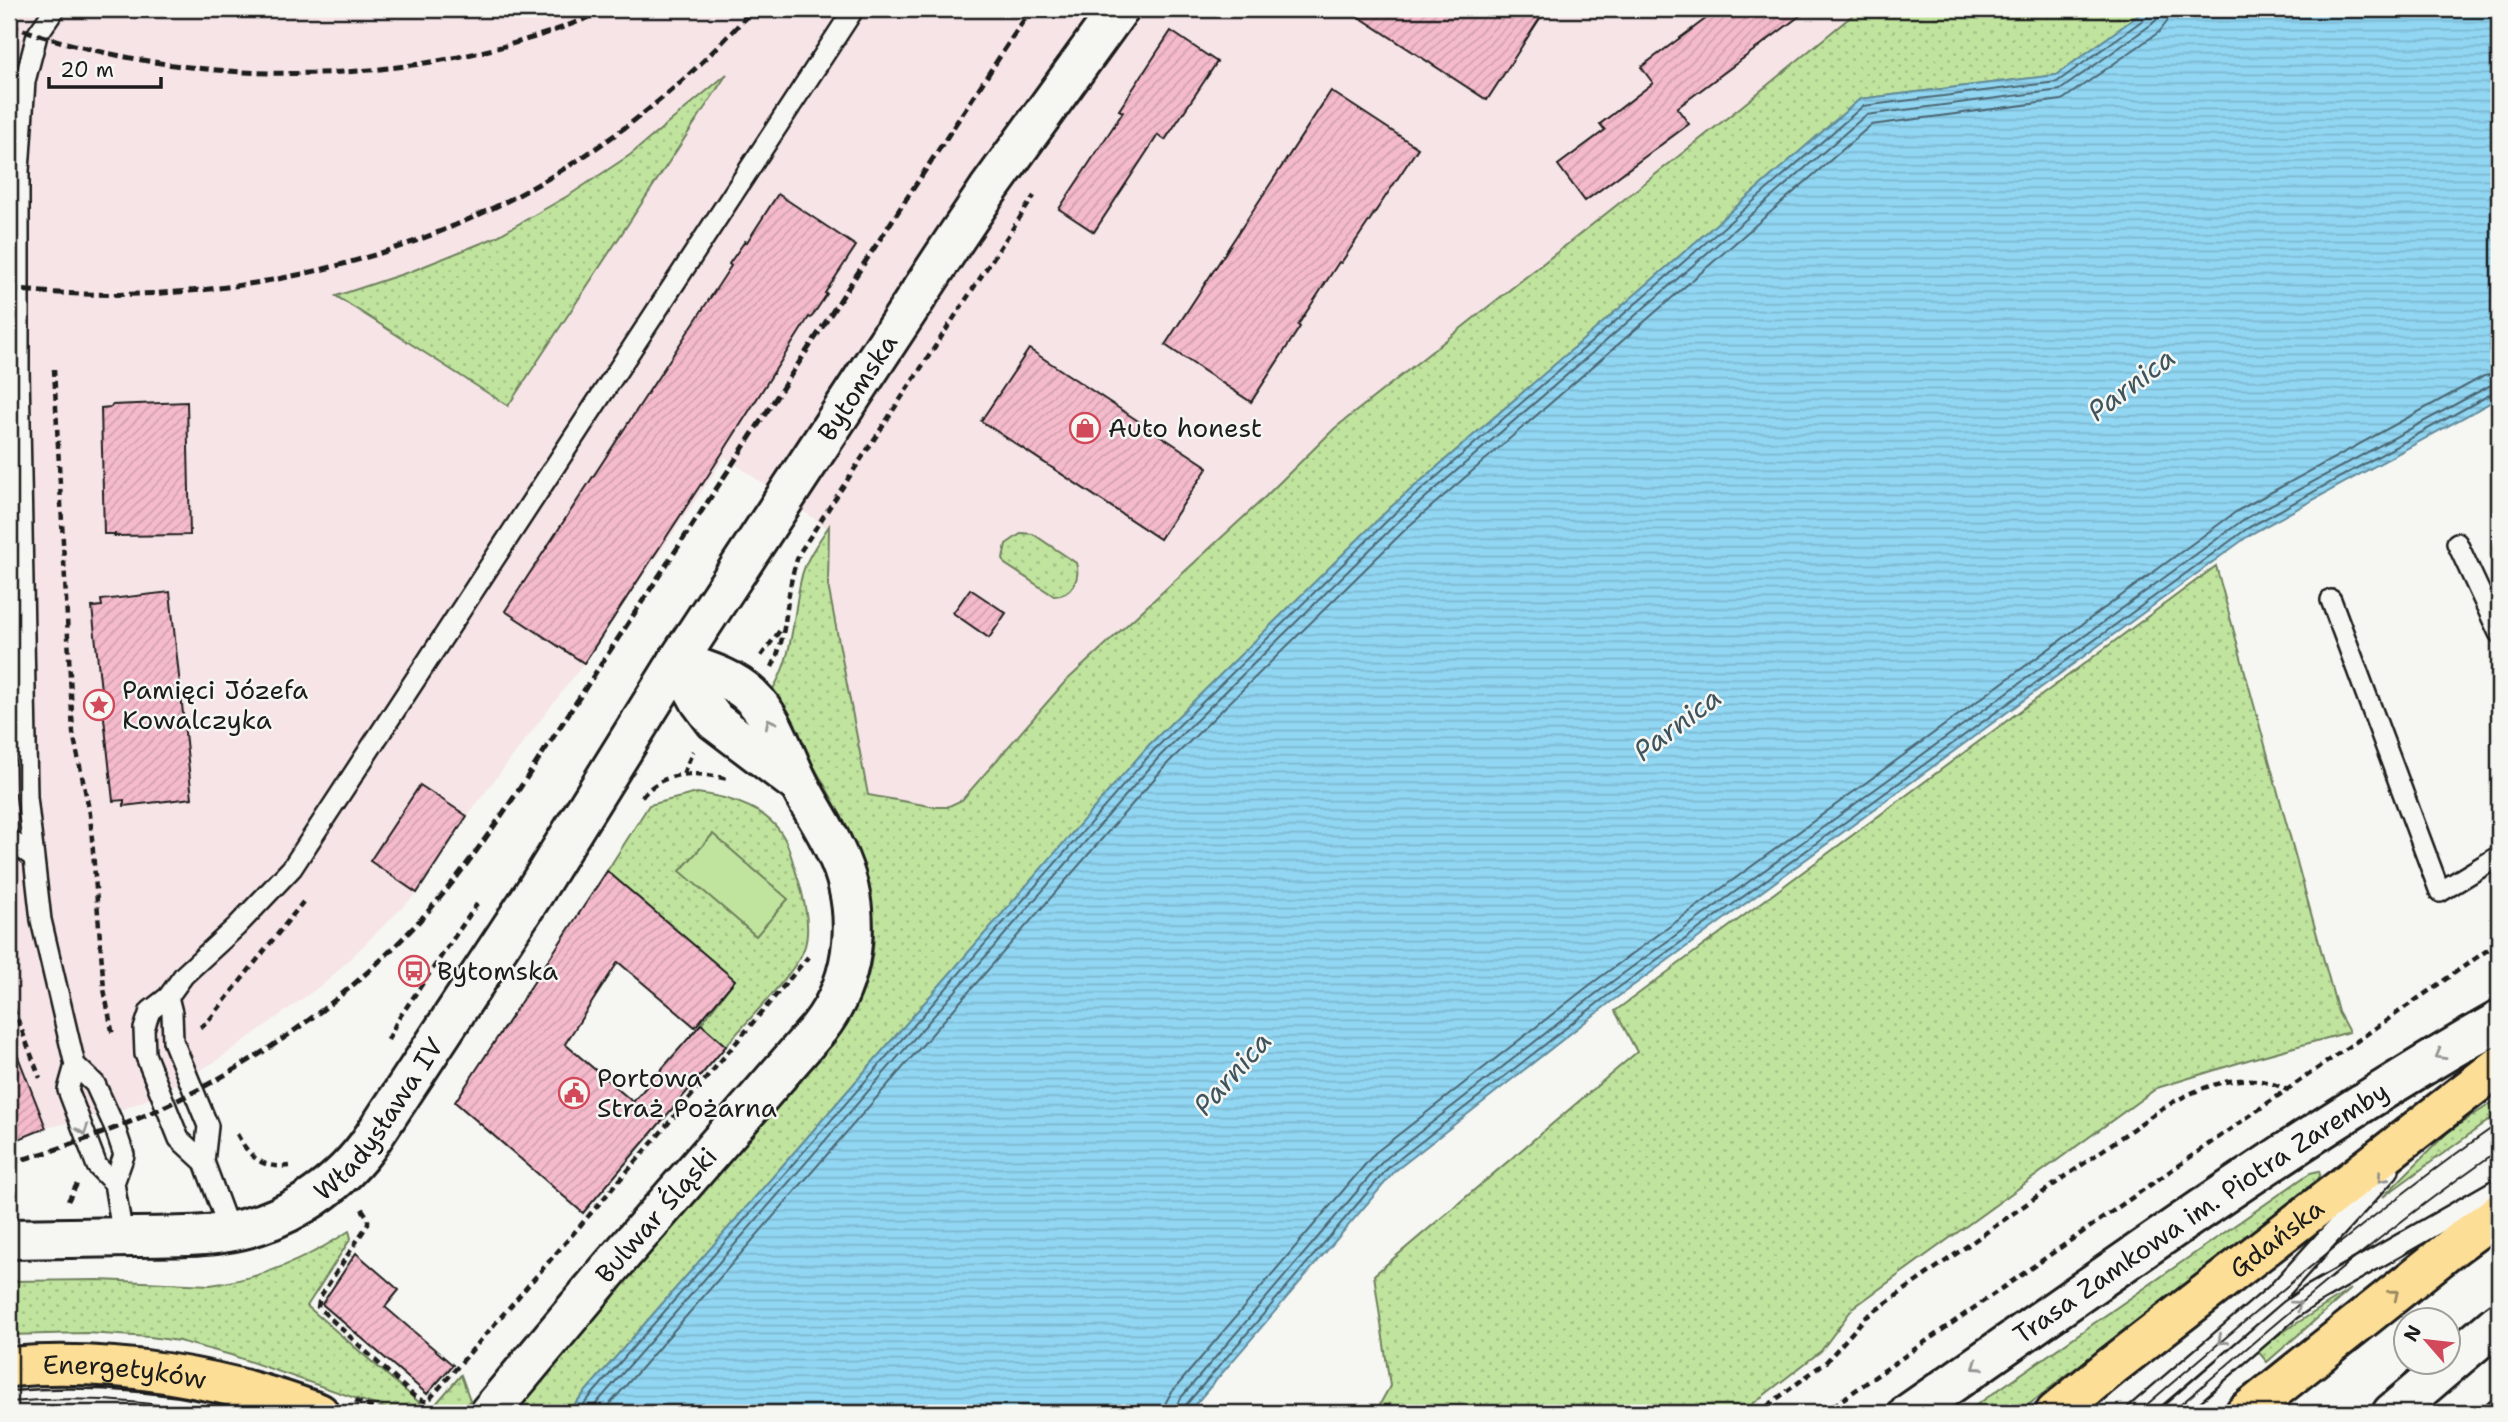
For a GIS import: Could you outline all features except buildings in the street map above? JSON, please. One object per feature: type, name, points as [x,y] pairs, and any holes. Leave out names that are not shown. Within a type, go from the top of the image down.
[{"type":"main road","name":"Gdańska","points":[[2055,1413],[2499,1066]]},
{"type":"main road","points":[[2245,1413],[2499,1213]]},
{"type":"main road","name":"Energetyków","points":[[9,1367],[92,1367],[178,1376],[246,1390],[319,1413]]},
{"type":"street","name":"Bytomska","points":[[608,774],[678,661],[988,190],[1119,9]]},
{"type":"street","name":"Bulwar Śląski","points":[[489,1413],[611,1267],[825,1020],[847,974],[853,942],[850,896],[835,849],[799,785],[768,720],[752,696],[740,687],[678,661]]},
{"type":"street","name":"Władysława IV","points":[[9,1238],[195,1236],[230,1232],[270,1220],[296,1208],[331,1184],[361,1154],[534,893],[608,774]]},
{"type":"street","name":"Trasa Zamkowa im. Piotra Zaremby","points":[[1909,1413],[2295,1145],[2364,1100],[2499,1021]]},
{"type":"street","points":[[2392,1413],[2499,1322]]},
{"type":"lane","points":[[55,9],[37,35],[25,81],[19,171],[19,355],[26,769],[32,856],[41,920],[75,1065],[68,1090],[97,1166],[114,1183]]},
{"type":"lane","points":[[204,1162],[178,1139],[145,1054],[144,1029],[150,1012],[168,998],[184,975],[236,927],[292,868],[854,9]]},
{"type":"lane","points":[[2458,543],[2499,633]]},
{"type":"lane","points":[[2331,600],[2440,892],[2499,856]]},
{"type":"lane","points":[[9,839],[32,856]]},
{"type":"lane","points":[[168,998],[172,1013],[173,1041],[208,1126],[204,1162],[230,1232]]},
{"type":"lane","points":[[75,1065],[95,1084],[124,1155],[114,1183],[123,1237]]},
{"type":"lane","points":[[2137,1413],[2276,1294],[2462,1093]]},
{"type":"lane","points":[[2171,1413],[2310,1296],[2499,1188]]},
{"type":"lane","points":[[9,1402],[92,1399],[161,1405],[208,1413]]},
{"type":"path","points":[[767,675],[777,656],[794,569],[800,552],[1035,195]]},
{"type":"path","points":[[54,369],[73,733],[90,814],[104,989],[114,1044]]},
{"type":"path","points":[[759,660],[783,625]]},
{"type":"path","points":[[691,755],[683,774],[702,773],[736,783]]},
{"type":"path","points":[[386,1045],[397,1021],[458,929],[482,898]]},
{"type":"path","points":[[1823,1413],[2499,942]]},
{"type":"path","points":[[424,1413],[421,1411],[425,1402],[432,1398],[801,968],[812,949]]},
{"type":"path","points":[[9,997],[42,1081]]},
{"type":"path","points":[[1758,1413],[1828,1361],[1865,1318],[2161,1109],[2193,1091],[2239,1079],[2261,1081],[2287,1090]]},
{"type":"path","points":[[231,1122],[246,1151],[253,1157],[276,1166],[298,1164]]},
{"type":"path","points":[[65,1204],[74,1193],[78,1175]]},
{"type":"path","points":[[362,1209],[368,1218],[368,1224],[320,1297],[318,1307],[416,1398],[425,1402]]},
{"type":"path","points":[[2478,1413],[2499,1395]]},
{"type":"shaded area","points":[[9,9],[1860,9],[1742,106],[1335,428],[1260,502],[1064,683],[953,810],[871,804],[826,588],[829,529],[725,457],[584,663],[467,816],[417,893],[327,981],[216,1061],[148,1099],[123,1109],[46,1128],[9,1143]]},
{"type":"green space","points":[[1860,9],[2147,9],[2056,75],[1860,99],[1391,507],[1149,745],[567,1413],[511,1413],[841,1031],[850,1018],[869,975],[874,932],[869,890],[856,849],[837,808],[771,692],[785,664],[789,649],[804,568],[829,526],[828,585],[868,795],[947,807],[962,800],[1064,683],[1260,502],[1335,428],[1742,106]]},
{"type":"green space","points":[[727,74],[508,406],[336,296],[412,271],[494,238],[571,194],[630,155]]},
{"type":"green space","points":[[1022,533],[1033,534],[1076,563],[1076,580],[1070,590],[1054,596],[1005,564],[1003,559],[1006,544]]},
{"type":"green space","points":[[2216,566],[2338,1012],[2349,1032],[2157,1088],[1853,1308],[1821,1351],[1741,1413],[1375,1413],[1390,1386],[1374,1275],[1637,1052],[1615,1011]]},
{"type":"green space","points":[[697,793],[749,807],[772,822],[787,844],[804,900],[806,917],[806,942],[799,959],[781,984],[726,1046],[701,1024],[735,980],[607,871],[649,805]]},
{"type":"green space","points":[[713,834],[788,899],[756,936],[680,871]]},
{"type":"green space","points":[[2499,1098],[2499,1113],[2383,1197],[2448,1132]]},
{"type":"green space","points":[[2319,1171],[2318,1180],[2018,1413],[1965,1413],[2310,1173]]},
{"type":"green space","points":[[349,1231],[351,1238],[307,1306],[421,1404],[417,1410],[421,1413],[398,1413],[231,1355],[179,1341],[86,1333],[9,1335],[9,1281],[99,1280],[210,1285],[265,1273],[317,1250]]},
{"type":"green space","points":[[2351,1289],[2267,1362],[2256,1349]]},
{"type":"green space","points":[[461,1375],[470,1400],[460,1413],[428,1413]]},
{"type":"water","name":"Parnica","points":[[2147,9],[2499,9],[2499,398],[2251,534],[1608,1004],[1395,1171],[1188,1413],[567,1413],[1149,745],[1391,507],[1860,99],[2056,75]]},
{"type":"tram line","points":[[2137,1413],[2360,1227],[2499,1123]]},
{"type":"tram line","points":[[2171,1413],[2372,1244],[2499,1150]]},
{"type":"tram line","points":[[9,1402],[108,1400],[208,1413]]},
{"type":"railway","points":[[9,25],[81,47],[156,62],[233,71],[310,73],[387,68],[463,56],[537,36],[608,9]]},
{"type":"railway","points":[[9,289],[114,294],[218,288],[318,270],[416,241],[509,200],[597,148],[678,84],[753,9]]},
{"type":"railway","points":[[9,1163],[69,1145],[127,1123],[184,1097],[239,1067],[292,1033],[341,995],[388,953],[431,908],[464,868],[514,797],[1031,9]]},
{"type":"place","name":"Auto honest","points":[[1085,428]]},
{"type":"place","name":"Pamięci Józefa Kowalczyka","points":[[99,705]]},
{"type":"place","name":"Bytomska","points":[[414,971]]},
{"type":"place","name":"Portowa Straż Pożarna","points":[[574,1093]]}]
